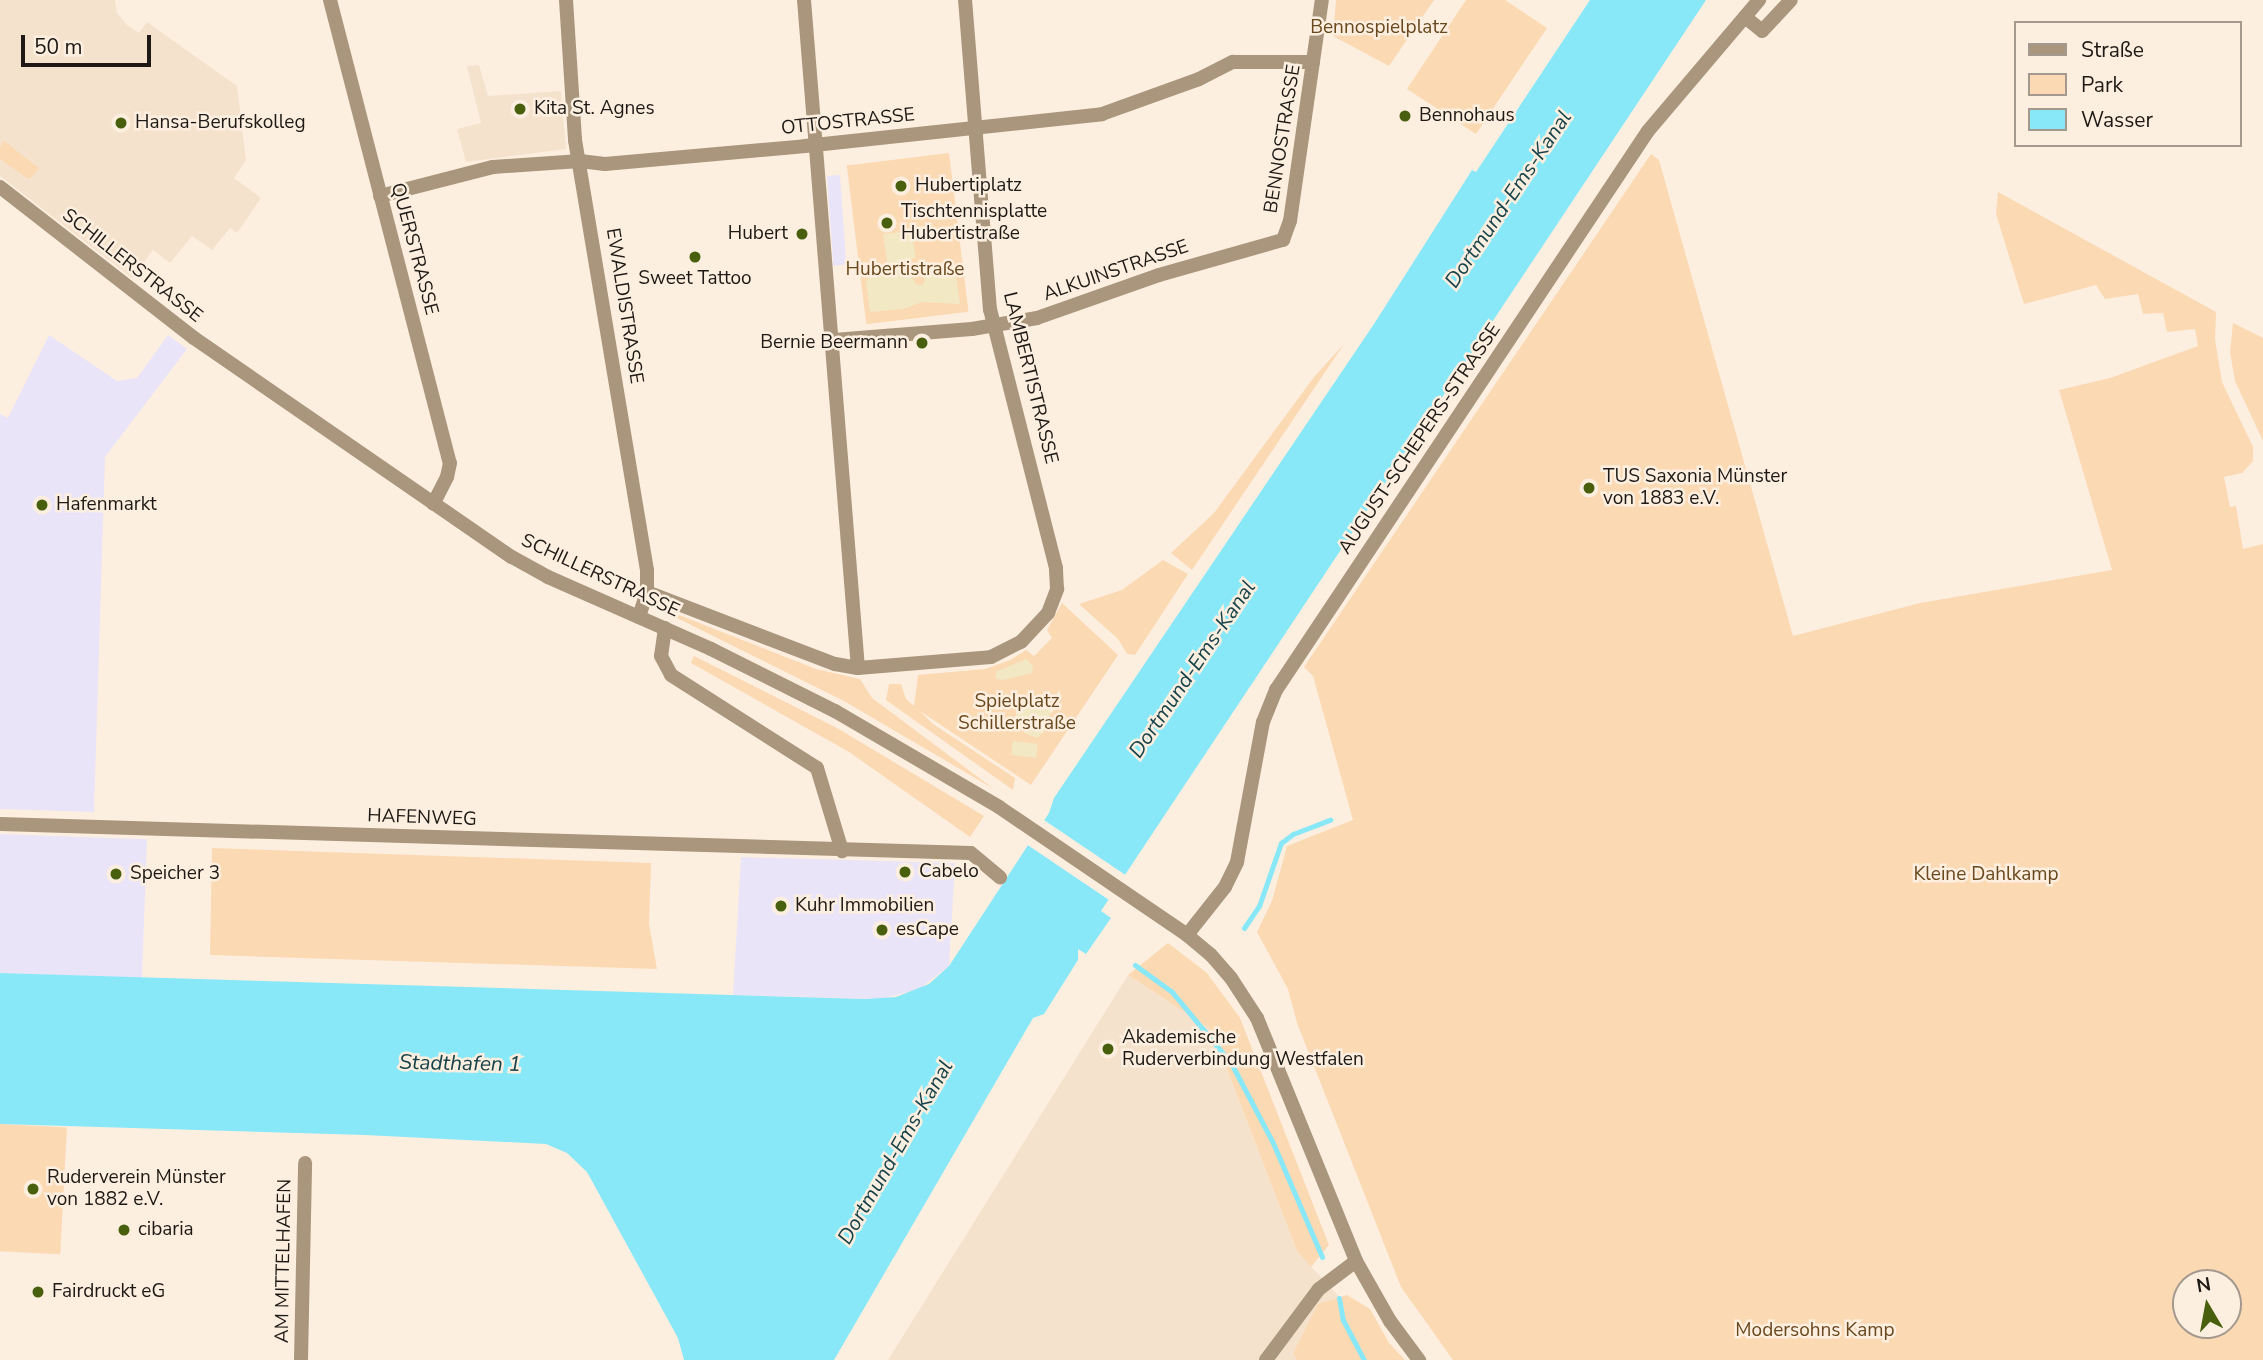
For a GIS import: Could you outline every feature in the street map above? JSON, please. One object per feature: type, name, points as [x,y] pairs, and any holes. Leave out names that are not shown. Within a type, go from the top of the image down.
[{"type":"street","name":"QUERSTRASSE","points":[[330,0],[450,463],[447,477],[433,504]]},
{"type":"street","name":"EWALDISTRASSE","points":[[566,0],[575,140],[647,570],[647,592],[639,617]]},
{"type":"street","points":[[804,0],[834,340],[858,668]]},
{"type":"street","name":"LAMBERTISTRASSE","points":[[965,0],[990,310],[1050,543],[1058,582],[1055,595]]},
{"type":"street","name":"BENNOSTRASSE","points":[[1283,240],[1290,221],[1313,62],[1317,52],[1322,0]]},
{"type":"street","name":"AUGUST-SCHEPERS-STRASSE","points":[[1188,935],[1225,887],[1237,862],[1263,722],[1276,690],[1642,140],[1759,0]]},
{"type":"street","points":[[1745,17],[1762,31],[1791,0]]},
{"type":"street","name":"OTTOSTRASSE","points":[[380,196],[493,167],[580,161],[605,164],[816,145],[1110,112],[1199,79],[1233,62],[1313,62]]},
{"type":"street","name":"SCHILLERSTRASSE","points":[[0,187],[145,302],[433,504],[548,577],[665,628],[835,711],[1015,818],[1188,935],[1211,955],[1231,978],[1257,1018],[1356,1261],[1390,1321],[1419,1360]]},
{"type":"street","name":"ALKUINSTRASSE","points":[[834,340],[995,326],[1037,318],[1159,275],[1283,240]]},
{"type":"street","name":"SCHILLERSTRASSE","points":[[647,592],[835,664],[858,668],[978,659],[1002,653],[1021,642],[1039,624],[1055,595]]},
{"type":"street","points":[[665,628],[661,656],[671,675],[817,768],[842,851]]},
{"type":"street","name":"HAFENWEG","points":[[0,824],[971,853],[1000,877]]},
{"type":"street","name":"AM MITTELHAFEN","points":[[301,1360],[305,1163]]},
{"type":"street","points":[[1266,1360],[1319,1289],[1356,1261]]},
{"type":"shaded area","name":"Hansa-Berufskolleg","points":[[0,0],[115,0],[117,13],[127,25],[139,33],[147,22],[237,86],[246,160],[234,178],[261,198],[237,233],[230,228],[212,250],[192,236],[170,263],[153,250],[132,278],[0,176]]},
{"type":"shaded area","name":"Kita St. Agnes","points":[[479,65],[488,96],[561,91],[566,149],[466,162],[457,129],[481,123],[467,66]]},
{"type":"shaded area","points":[[840,175],[846,265],[833,266],[827,176]]},
{"type":"shaded area","name":"Hafenmarkt","points":[[49,335],[117,381],[137,378],[168,335],[187,349],[105,457],[94,812],[0,809],[0,414],[8,418]]},
{"type":"shaded area","points":[[0,834],[147,839],[142,978],[0,973]]},
{"type":"shaded area","points":[[741,857],[955,863],[949,966],[919,989],[881,999],[733,995]]},
{"type":"shaded area","points":[[1128,975],[1212,1030],[1297,1251],[1345,1303],[1389,1360],[888,1360]]},
{"type":"green space","name":"Bennospielplatz","points":[[1336,0],[1434,0],[1389,66],[1333,36]]},
{"type":"green space","points":[[1466,0],[1505,0],[1547,28],[1476,134],[1407,89]]},
{"type":"green space","points":[[4,141],[39,168],[31,178],[0,159],[0,147]]},
{"type":"green space","name":"Hubertistraße","points":[[949,153],[968,312],[866,324],[847,166]]},
{"type":"green space","name":"Kleine Dahlkamp","points":[[1651,154],[1659,160],[1793,636],[1920,603],[2112,570],[2059,390],[2110,378],[2198,346],[2195,329],[2167,332],[2163,313],[2143,314],[2138,294],[2105,299],[2096,285],[2024,304],[1996,214],[1998,192],[2216,312],[2215,339],[2222,382],[2253,447],[2253,461],[2242,473],[2224,477],[2230,507],[2236,506],[2243,549],[2263,544],[2263,1360],[1453,1360],[1401,1287],[1297,1023],[1288,989],[1257,932],[1272,901],[1287,846],[1353,820],[1313,676],[1304,667]]},
{"type":"green space","points":[[2233,323],[2263,338],[2263,441],[2235,381],[2230,352]]},
{"type":"green space","points":[[1344,344],[1192,570],[1171,553],[1214,513],[1314,377]]},
{"type":"green space","points":[[1163,560],[1188,574],[1135,655],[1127,654],[1118,639],[1079,604],[1122,590]]},
{"type":"green space","name":"Spielplatz Schillerstraße","points":[[1062,603],[1118,655],[1031,785],[920,711],[933,724],[1015,778],[1013,790],[886,700],[889,684],[901,684],[906,699],[914,706],[918,675],[985,669],[1010,660],[1026,650],[1034,656],[1052,638],[1047,630]]},
{"type":"green space","points":[[679,615],[816,669],[860,679],[872,698],[994,789],[844,701],[677,618]]},
{"type":"green space","points":[[694,656],[837,728],[984,816],[970,837],[849,752],[691,663]]},
{"type":"green space","points":[[212,848],[651,863],[649,924],[657,969],[210,955]]},
{"type":"green space","points":[[1168,943],[1207,973],[1240,1018],[1329,1245],[1311,1267],[1297,1251],[1212,1030],[1128,975]]},
{"type":"green space","name":"Ruderverein Münster von 1882 e.V.","points":[[0,1124],[67,1128],[60,1254],[0,1251]]},
{"type":"green space","points":[[1347,1295],[1370,1309],[1389,1343],[1405,1360],[1297,1360],[1293,1353],[1318,1304]]},
{"type":"sand","points":[[911,231],[916,258],[907,259],[904,267],[917,285],[923,285],[931,264],[954,261],[960,304],[922,302],[904,309],[870,312],[866,281],[887,262],[883,234]]},
{"type":"sand","points":[[1026,659],[1033,666],[1032,673],[1003,680],[996,679],[996,672]]},
{"type":"sand","points":[[1036,700],[1051,710],[1049,717],[1042,721],[1045,731],[1037,738],[1025,733],[1016,720],[1016,710]]},
{"type":"sand","points":[[1013,741],[1038,744],[1036,758],[1011,755]]},
{"type":"water","points":[[1590,0],[1706,0],[1101,911],[1111,918],[1086,954],[1078,949],[1078,960],[1044,1014],[1033,1018],[834,1360],[684,1360],[678,1338],[587,1172],[567,1153],[546,1144],[365,1135],[0,1124],[0,973],[866,999],[896,997],[929,984],[949,966],[1049,813],[1054,798],[1374,324],[1472,170],[1476,172]]},
{"type":"pier","points":[[1041,818],[1128,877],[1111,902],[1024,843]]},
{"type":"waterway","points":[[1244,928],[1259,906],[1281,843],[1293,834],[1330,820]]},
{"type":"waterway","points":[[1135,965],[1172,992],[1231,1063],[1273,1143],[1322,1257]]},
{"type":"waterway","points":[[1339,1298],[1343,1320],[1364,1360]]},
{"type":"place","name":"Kita St. Agnes","points":[[520,109]]},
{"type":"place","name":"Bennohaus","points":[[1405,116]]},
{"type":"place","name":"Hansa-Berufskolleg","points":[[121,123]]},
{"type":"place","name":"Hubertiplatz","points":[[901,186]]},
{"type":"place","name":"Tischtennisplatte Hubertistraße","points":[[887,223]]},
{"type":"place","name":"Hubert","points":[[802,234]]},
{"type":"place","name":"Sweet Tattoo","points":[[695,257]]},
{"type":"place","name":"Bernie Beermann","points":[[922,343]]},
{"type":"place","name":"TUS Saxonia Münster von 1883 e.V.","points":[[1589,488]]},
{"type":"place","name":"Hafenmarkt","points":[[42,505]]},
{"type":"place","name":"Cabelo","points":[[905,872]]},
{"type":"place","name":"Speicher 3","points":[[116,874]]},
{"type":"place","name":"Kuhr Immobilien","points":[[781,906]]},
{"type":"place","name":"esCape","points":[[882,930]]},
{"type":"place","name":"Akademische Ruderverbindung Westfalen","points":[[1108,1049]]},
{"type":"place","name":"Ruderverein Münster von 1882 e.V.","points":[[33,1189]]},
{"type":"place","name":"cibaria","points":[[124,1230]]},
{"type":"place","name":"Fairdruckt eG","points":[[38,1292]]},
{"type":"water label","name":"Dortmund-Ems-Kanal","points":[[1508,199]]},
{"type":"water label","name":"Dortmund-Ems-Kanal","points":[[1192,669]]},
{"type":"water label","name":"Stadthafen 1","points":[[460,1063]]},
{"type":"water label","name":"Dortmund-Ems-Kanal","points":[[895,1152]]},
{"type":"park label","name":"Modersohns Kamp","points":[[1815,1331]]}]
